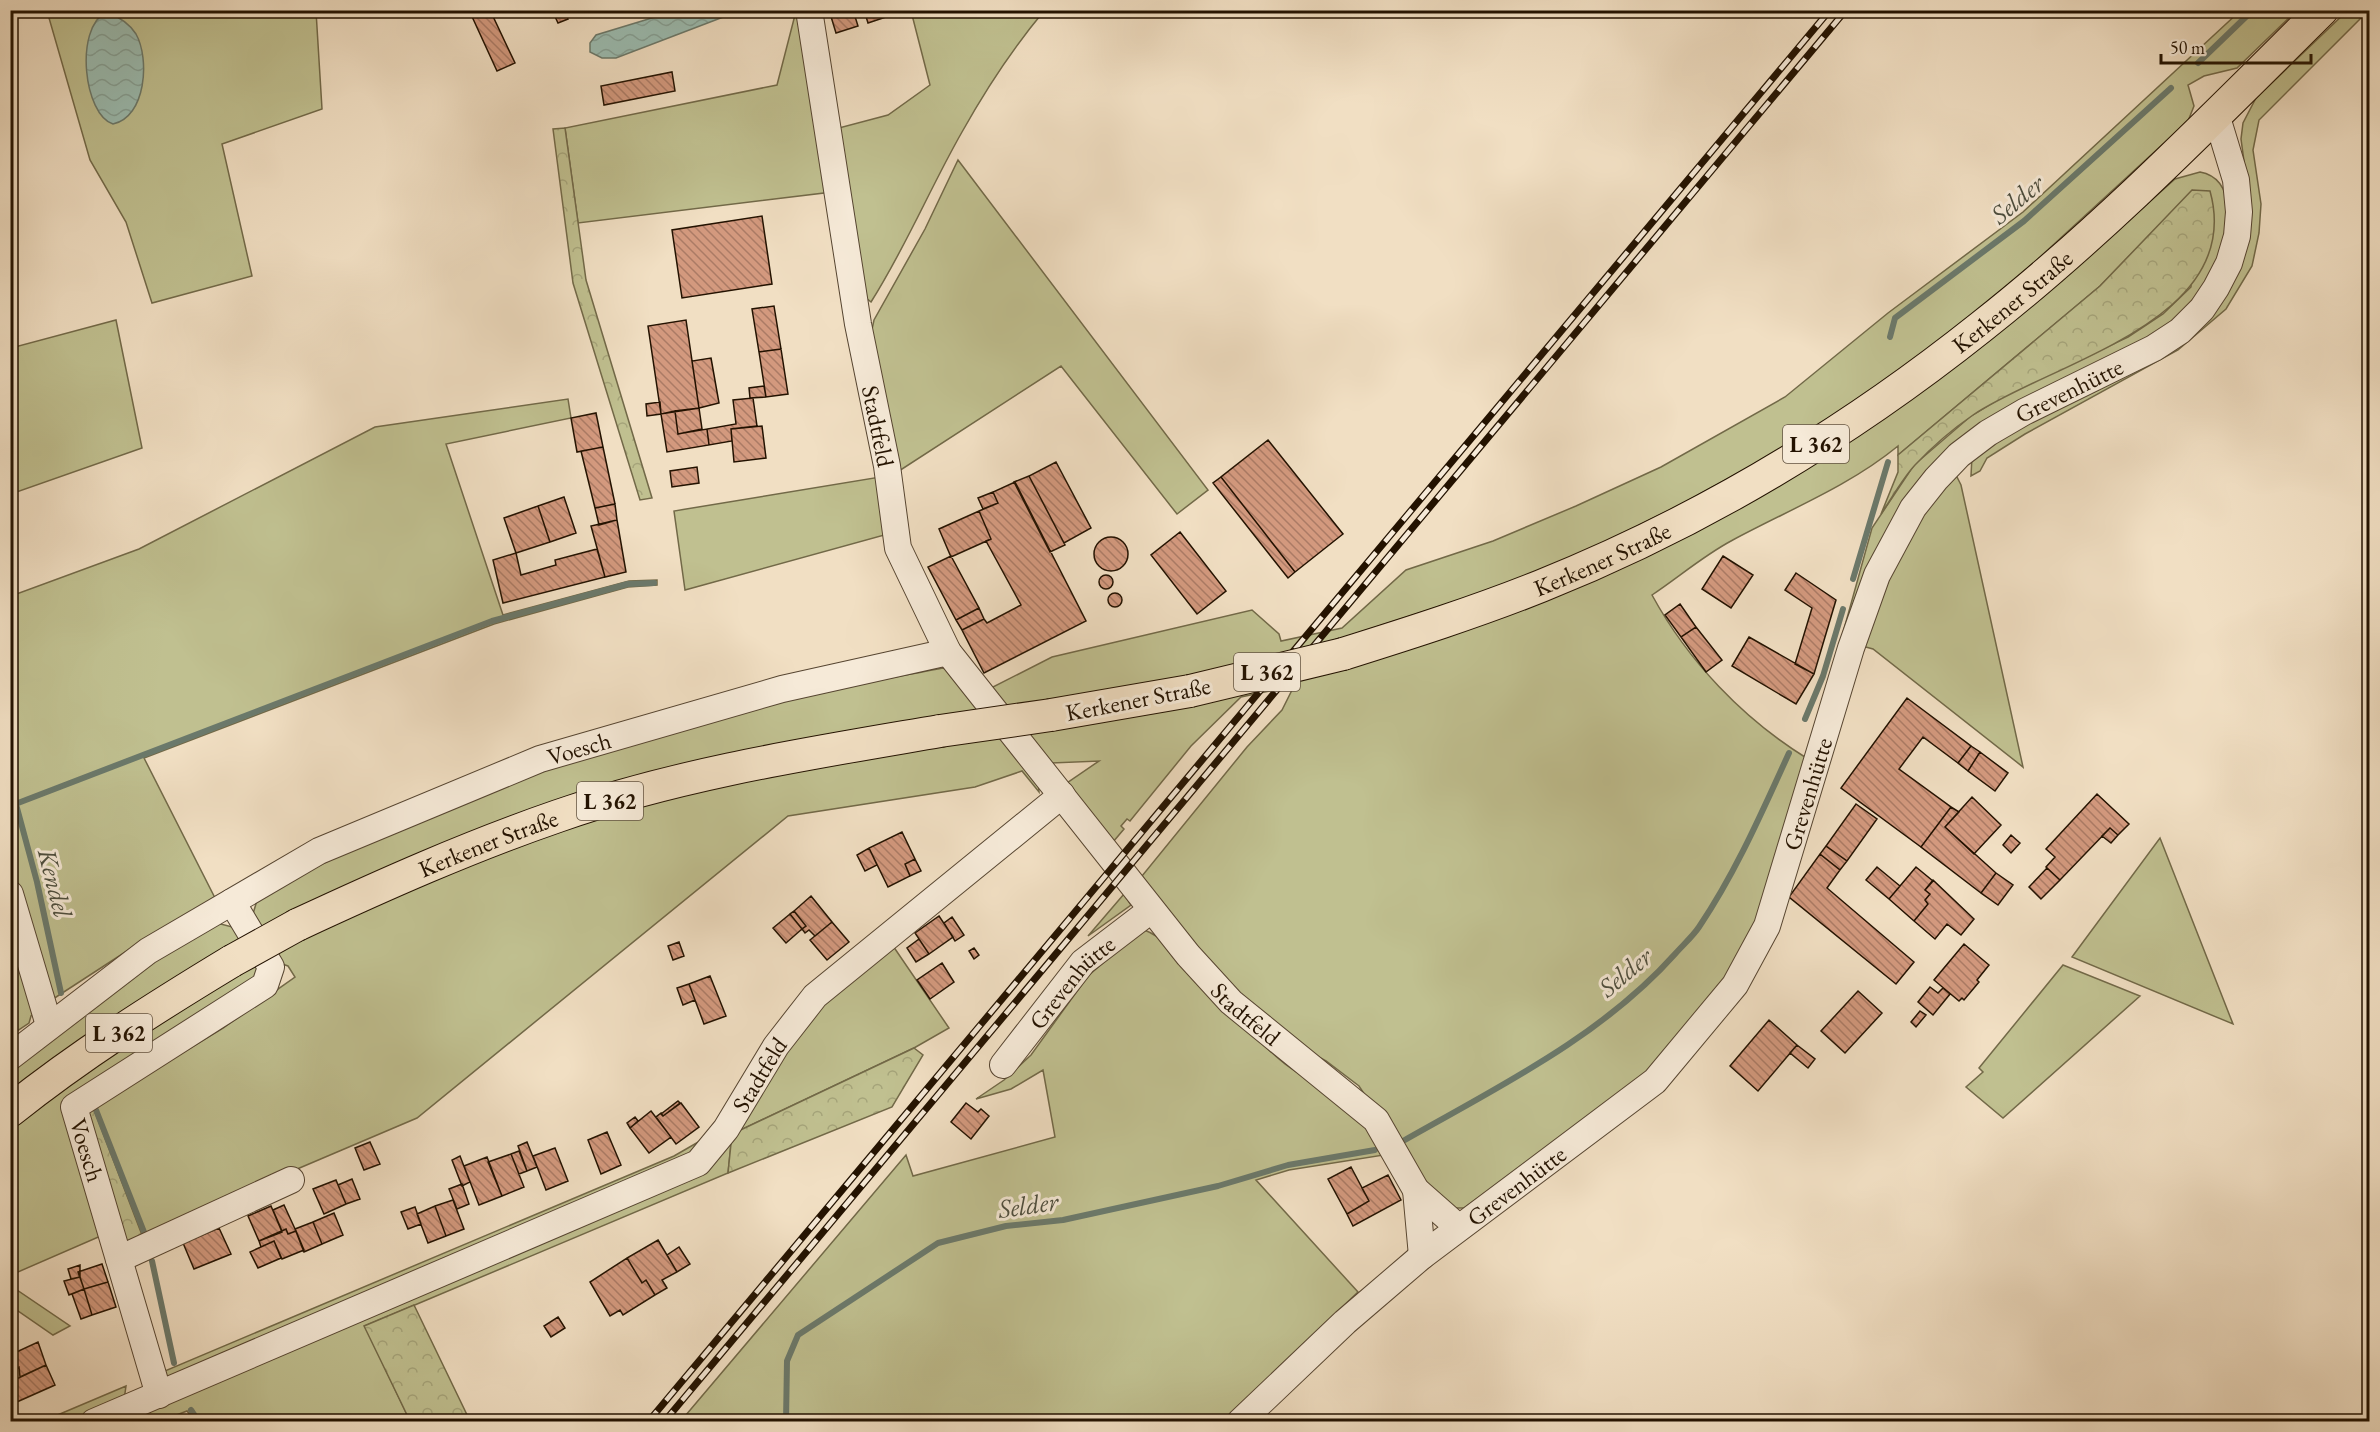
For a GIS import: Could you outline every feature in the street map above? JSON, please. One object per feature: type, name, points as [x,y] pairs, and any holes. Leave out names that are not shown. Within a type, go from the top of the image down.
[{"type":"main road","name":"Kerkener Straße","points":[[10,1111],[87,1054],[232,961],[297,925],[408,873],[559,816],[680,781],[803,755],[1190,691],[1343,654],[1487,607],[1585,567],[1725,498],[1786,463],[1886,398],[1982,327],[2077,246],[2322,10]]},
{"type":"street","name":"Stadtfeld","points":[[808,10],[858,324],[887,466],[898,548],[948,652],[1151,910],[1231,1002],[1376,1120],[1416,1190],[1458,1227]]},
{"type":"street","name":"Grevenhütte","points":[[1240,1422],[1345,1322],[1422,1256],[1655,1081],[1735,985],[1767,926],[1851,648],[1877,575],[1913,508],[1936,479],[1974,444],[2024,412],[2118,367],[2180,331],[2202,309],[2216,288],[2229,262],[2237,236],[2239,212],[2236,180],[2216,114]]},
{"type":"street","name":"Voesch","points":[[10,1057],[148,951],[319,851],[540,759],[782,689],[948,652]]},
{"type":"street","name":"Stadtfeld","points":[[159,1395],[698,1163],[726,1129],[776,1046],[814,996],[1062,795]]},
{"type":"street","points":[[10,894],[50,1025]]},
{"type":"street","name":"Voesch","points":[[159,1395],[74,1107],[265,985],[271,967],[232,902]]},
{"type":"street","name":"Grevenhütte","points":[[1003,1065],[1083,962],[1151,910]]},
{"type":"street","points":[[119,1259],[291,1180]]},
{"type":"street","name":"Stadtfeld","points":[[1416,1190],[1422,1256]]},
{"type":"street","points":[[94,1422],[159,1395]]},
{"type":"green space","points":[[47,11],[316,11],[322,109],[222,144],[252,276],[152,303],[126,222],[90,160]]},
{"type":"green space","points":[[796,11],[802,11],[832,192],[578,223],[565,128],[777,85]]},
{"type":"green space","points":[[911,11],[1044,11],[1011,54],[971,116],[871,302],[860,293],[835,129],[888,115],[930,85]]},
{"type":"green space","points":[[2240,11],[2296,11],[2237,68],[2204,76],[2188,85],[2194,106],[2188,121],[2002,292],[1903,371],[1787,446],[1680,505],[1539,574],[1271,661],[1006,710],[989,689],[1052,657],[1252,610],[1279,634],[1281,641],[1342,628],[1406,570],[1493,541],[1661,467],[1785,397],[1888,313],[2023,212]]},
{"type":"green space","points":[[2347,11],[2368,11],[2259,120],[2253,150],[2261,204],[2259,233],[2252,266],[2226,309],[2178,350],[2025,434],[1987,458],[1980,471],[1971,476],[1972,456],[2007,432],[2198,328],[2246,176],[2241,139],[2243,123],[2256,98]]},
{"type":"green space","points":[[565,128],[586,280],[652,498],[640,500],[573,283],[553,129]]},
{"type":"green space","points":[[958,160],[1208,490],[1177,514],[1061,366],[899,471],[868,348],[874,320],[925,229]]},
{"type":"green space","points":[[2200,172],[2212,177],[2221,185],[2226,196],[2228,222],[2226,235],[2214,270],[2194,299],[2160,331],[1930,472],[1762,913],[1733,972],[1647,1076],[1464,1208],[1454,1208],[1428,1190],[1359,1086],[1326,1061],[1300,1047],[1241,997],[1175,923],[1142,876],[1247,747],[1282,710],[1294,686],[1241,697],[1191,746],[1130,821],[1127,819],[1121,826],[1124,829],[1113,842],[1067,783],[1099,761],[1051,763],[1023,730],[1570,588],[2118,230],[2175,179]],"holes":[[[2192,191],[2191,287],[2163,314],[2128,337],[2007,394],[1971,416],[1914,465],[1872,528],[1808,759],[1761,726],[1719,687],[1682,643],[1666,619],[1652,595],[1721,547],[1838,486],[1879,461],[1898,446],[1898,455],[2100,286]]]},
{"type":"green space","points":[[2192,190],[2210,191],[2213,236],[2199,273],[2172,305],[2135,332],[2007,395],[1966,420],[1915,465],[1901,482],[1881,514],[1898,472],[1898,455],[2100,286]]},
{"type":"green space","points":[[116,320],[142,448],[11,494],[11,348]]},
{"type":"green space","points":[[568,399],[571,418],[446,444],[503,615],[629,581],[657,580],[657,585],[628,587],[494,624],[144,758],[215,898],[150,936],[50,1001],[11,866],[11,596],[139,549],[375,427]]},
{"type":"green space","points":[[1955,473],[1961,485],[2023,767],[1873,649],[1862,646],[1901,543]]},
{"type":"green space","points":[[880,477],[888,534],[685,590],[674,511]]},
{"type":"green space","points":[[943,668],[951,671],[1038,778],[1039,792],[1022,771],[975,787],[788,816],[417,1118],[142,1235],[93,1107],[223,1028],[295,977],[288,966],[270,960],[255,985],[90,1083],[103,1235],[11,1275],[11,1128],[115,1050],[268,956],[349,914],[442,874],[557,832],[634,808],[978,713],[440,852],[11,1101],[11,1065],[151,962],[213,922],[240,929],[250,924],[258,897],[406,825],[508,782],[612,745],[698,718]]},
{"type":"green space","points":[[2160,838],[2233,1024],[2072,957]]},
{"type":"green space","points":[[1124,894],[1131,905],[1088,936]]},
{"type":"green space","points":[[10,921],[37,1011],[31,1016],[29,1023],[11,1035]]},
{"type":"green space","points":[[1142,929],[1173,949],[1267,1048],[1285,1064],[1356,1114],[1378,1140],[1384,1155],[1289,1170],[1256,1180],[1358,1292],[1223,1421],[680,1422],[906,1155],[913,1176],[1055,1137],[1043,1070],[1011,1089],[976,1099],[1004,1080],[1031,1055],[1088,976]]},
{"type":"green space","points":[[891,943],[949,1028],[914,1048],[732,1134],[728,1173],[365,1326],[410,1421],[195,1421],[187,1411],[161,1421],[119,1422],[681,1180],[821,1002]]},
{"type":"green space","points":[[2063,965],[2140,996],[2003,1118],[1966,1087],[1983,1072],[1979,1068]]},
{"type":"green space","points":[[914,1048],[923,1055],[892,1107],[728,1173],[732,1134]]},
{"type":"green space","points":[[93,1107],[142,1235],[122,1244],[83,1115]]},
{"type":"green space","points":[[714,1133],[701,1151],[174,1381],[160,1373],[674,1156]]},
{"type":"green space","points":[[10,1286],[70,1326],[53,1335],[11,1306]]},
{"type":"green space","points":[[414,1305],[470,1421],[410,1421],[364,1326]]},
{"type":"green space","points":[[126,1386],[124,1400],[74,1421],[41,1422]]},
{"type":"water","points":[[678,10],[739,11],[616,58],[602,58],[590,52],[590,43],[596,35]]},
{"type":"water","points":[[106,12],[122,20],[136,34],[143,58],[144,72],[138,99],[132,110],[124,119],[113,124],[103,117],[95,105],[87,71],[90,35],[96,21]]},
{"type":"building","points":[[469,10],[490,10],[515,63],[497,71]]},
{"type":"building","points":[[552,10],[564,10],[568,19],[558,23]]},
{"type":"building","points":[[829,10],[853,10],[858,26],[836,33]]},
{"type":"building","points":[[864,10],[904,10],[904,11],[868,23]]},
{"type":"building","points":[[672,72],[675,91],[604,105],[601,86]]},
{"type":"building","points":[[762,216],[772,284],[682,298],[672,230]]},
{"type":"building","points":[[774,306],[781,349],[759,352],[752,309]]},
{"type":"building","points":[[686,320],[699,408],[661,414],[648,326]]},
{"type":"building","points":[[781,349],[788,394],[766,397],[759,352]]},
{"type":"building","points":[[711,358],[719,403],[699,408],[692,361]]},
{"type":"building","points":[[764,386],[766,397],[750,398],[749,388]]},
{"type":"building","points":[[753,398],[757,426],[731,429],[732,441],[709,445],[707,429],[736,424],[733,400]]},
{"type":"building","points":[[660,402],[661,414],[647,416],[646,404]]},
{"type":"building","points":[[699,408],[702,429],[678,434],[675,411]]},
{"type":"building","points":[[675,411],[678,434],[707,429],[709,445],[667,452],[661,414]]},
{"type":"building","points":[[596,413],[603,447],[577,452],[571,418]]},
{"type":"building","points":[[762,426],[766,458],[734,462],[731,429]]},
{"type":"building","points":[[1268,440],[1343,534],[1295,572],[1221,477]]},
{"type":"building","points":[[603,447],[615,504],[595,508],[581,451]]},
{"type":"building","points":[[1056,462],[1091,528],[1064,543],[1029,476]]},
{"type":"building","points":[[697,467],[699,483],[672,487],[670,471]]},
{"type":"building","points":[[1029,476],[1065,545],[1050,552],[1014,482]]},
{"type":"building","points":[[1221,477],[1295,572],[1288,578],[1213,483]]},
{"type":"building","points":[[1015,482],[1086,621],[984,673],[962,630],[984,619],[987,623],[1021,605],[986,541],[991,539],[979,511],[998,503],[993,492]]},
{"type":"building","points":[[993,492],[998,503],[983,509],[978,498]]},
{"type":"building","points":[[564,497],[576,533],[550,542],[538,506]]},
{"type":"building","points":[[615,504],[617,520],[599,525],[595,508]]},
{"type":"building","points":[[538,506],[550,542],[516,553],[504,518]]},
{"type":"building","points":[[979,511],[991,539],[951,557],[939,529]]},
{"type":"building","points":[[617,520],[626,572],[605,577],[591,526]]},
{"type":"building","points":[[1180,532],[1226,591],[1197,614],[1151,555]]},
{"type":"building","points":[[1111,537],[1123,542],[1128,554],[1123,566],[1111,571],[1099,566],[1094,554],[1099,542]]},
{"type":"building","points":[[597,549],[605,577],[503,603],[493,560],[516,553],[521,575],[556,565],[555,560]]},
{"type":"building","points":[[951,556],[979,608],[956,620],[928,567]]},
{"type":"building","points":[[1723,556],[1753,575],[1731,608],[1702,589]]},
{"type":"building","points":[[1796,573],[1836,600],[1814,674],[1795,664],[1812,608],[1785,590]]},
{"type":"building","points":[[1103,575],[1109,575],[1113,582],[1109,589],[1103,589],[1099,585],[1099,579]]},
{"type":"building","points":[[1112,593],[1118,593],[1122,600],[1118,607],[1112,607],[1108,603],[1108,597]]},
{"type":"building","points":[[1680,604],[1696,627],[1681,637],[1665,615]]},
{"type":"building","points":[[979,608],[984,619],[962,630],[956,620]]},
{"type":"building","points":[[1696,627],[1722,660],[1706,672],[1681,637]]},
{"type":"building","points":[[1749,637],[1814,674],[1796,704],[1732,666]]},
{"type":"building","points":[[1907,698],[1971,746],[1958,763],[1923,737],[1899,769],[1951,807],[1921,847],[1841,788]]},
{"type":"building","points":[[1971,746],[1980,752],[1968,771],[1958,763]]},
{"type":"building","points":[[1980,752],[2008,773],[1995,791],[1968,771]]},
{"type":"building","points":[[2097,794],[2129,824],[2118,835],[2110,828],[2060,880],[2046,867],[2055,857],[2046,849]]},
{"type":"building","points":[[1972,797],[2001,825],[1974,854],[1945,827]]},
{"type":"building","points":[[1856,804],[1877,819],[1847,861],[1826,846]]},
{"type":"building","points":[[1951,807],[1959,812],[1945,827],[1996,873],[1981,893],[1921,847]]},
{"type":"building","points":[[2110,828],[2118,835],[2111,843],[2102,836]]},
{"type":"building","points":[[902,832],[915,859],[905,864],[910,876],[888,887],[869,848]]},
{"type":"building","points":[[2011,835],[2020,843],[2011,853],[2003,845]]},
{"type":"building","points":[[1826,846],[1847,861],[1840,870],[1820,854]]},
{"type":"building","points":[[869,848],[877,865],[865,871],[857,855]]},
{"type":"building","points":[[1820,854],[1840,870],[1827,888],[1914,962],[1896,984],[1789,897]]},
{"type":"building","points":[[915,859],[921,871],[910,876],[905,864]]},
{"type":"building","points":[[1877,867],[1900,886],[1889,899],[1866,880]]},
{"type":"building","points":[[1916,867],[1933,881],[1925,890],[1930,894],[1925,900],[1928,904],[1914,921],[1889,899]]},
{"type":"building","points":[[2047,868],[2060,880],[2041,899],[2029,887]]},
{"type":"building","points":[[1996,873],[2013,885],[1998,905],[1981,893]]},
{"type":"building","points":[[1933,880],[1974,919],[1961,935],[1947,924],[1935,939],[1914,921],[1928,904],[1925,900],[1930,894],[1925,890]]},
{"type":"building","points":[[811,896],[832,922],[815,936],[809,930],[805,933],[802,929],[806,926],[794,911]]},
{"type":"building","points":[[794,911],[806,926],[802,929],[790,914]]},
{"type":"building","points":[[790,914],[802,929],[786,943],[773,928]]},
{"type":"building","points":[[939,916],[953,937],[929,954],[915,933]]},
{"type":"building","points":[[952,917],[964,935],[955,941],[944,923]]},
{"type":"building","points":[[832,922],[849,942],[827,960],[810,940]]},
{"type":"building","points":[[919,939],[929,954],[916,962],[907,948]]},
{"type":"building","points":[[679,942],[684,956],[673,960],[668,946]]},
{"type":"building","points":[[1964,944],[1989,965],[1964,1000],[1962,998],[1959,1001],[1934,980]]},
{"type":"building","points":[[974,948],[979,955],[974,959],[969,951]]},
{"type":"building","points":[[942,963],[954,982],[930,999],[917,980]]},
{"type":"building","points":[[710,976],[726,1016],[704,1024],[689,984]]},
{"type":"building","points":[[689,984],[695,1000],[683,1005],[677,988]]},
{"type":"building","points":[[1930,987],[1938,993],[1943,988],[1950,994],[1933,1015],[1918,1002]]},
{"type":"building","points":[[1858,991],[1882,1013],[1845,1053],[1821,1031]]},
{"type":"building","points":[[1920,1011],[1926,1015],[1916,1027],[1911,1022]]},
{"type":"building","points":[[1769,1020],[1797,1045],[1758,1091],[1730,1066]]},
{"type":"building","points":[[1797,1045],[1815,1059],[1808,1068],[1790,1053]]},
{"type":"building","points":[[678,1101],[680,1103],[663,1116],[661,1114]]},
{"type":"building","points":[[681,1103],[699,1127],[676,1144],[656,1117],[661,1113],[663,1116]]},
{"type":"building","points":[[966,1103],[978,1112],[981,1109],[989,1116],[971,1139],[951,1122]]},
{"type":"building","points":[[651,1111],[671,1137],[649,1153],[630,1128]]},
{"type":"building","points":[[635,1117],[638,1121],[630,1128],[627,1123]]},
{"type":"building","points":[[607,1132],[621,1165],[601,1174],[588,1140]]},
{"type":"building","points":[[370,1142],[380,1164],[364,1170],[355,1148]]},
{"type":"building","points":[[527,1142],[537,1167],[527,1171],[518,1146]]},
{"type":"building","points":[[555,1148],[568,1181],[546,1190],[533,1156]]},
{"type":"building","points":[[519,1151],[527,1171],[519,1174],[511,1154]]},
{"type":"building","points":[[511,1154],[524,1187],[502,1196],[488,1162]]},
{"type":"building","points":[[460,1156],[470,1182],[462,1186],[452,1160]]},
{"type":"building","points":[[487,1157],[502,1196],[479,1205],[464,1166]]},
{"type":"building","points":[[1351,1167],[1369,1201],[1347,1214],[1328,1179]]},
{"type":"building","points":[[1388,1175],[1401,1200],[1353,1226],[1347,1214],[1369,1201],[1362,1188]]},
{"type":"building","points":[[352,1179],[360,1199],[346,1204],[338,1185]]},
{"type":"building","points":[[336,1180],[346,1204],[324,1214],[313,1189]]},
{"type":"building","points":[[462,1184],[469,1204],[457,1209],[449,1189]]},
{"type":"building","points":[[453,1200],[464,1229],[446,1236],[435,1206]]},
{"type":"building","points":[[284,1205],[296,1231],[288,1234],[286,1229],[282,1231],[273,1210]]},
{"type":"building","points":[[271,1206],[282,1232],[259,1241],[248,1216]]},
{"type":"building","points":[[435,1206],[446,1236],[428,1243],[417,1214]]},
{"type":"building","points":[[415,1207],[421,1224],[408,1229],[401,1212]]},
{"type":"building","points":[[334,1213],[343,1235],[322,1244],[313,1222]]},
{"type":"building","points":[[313,1222],[322,1244],[304,1252],[295,1229]]},
{"type":"building","points":[[219,1228],[231,1254],[194,1269],[183,1243]]},
{"type":"building","points":[[286,1229],[288,1234],[296,1231],[304,1250],[282,1259],[274,1241],[261,1247],[259,1241]]},
{"type":"building","points":[[658,1240],[677,1272],[662,1280],[667,1288],[655,1295],[646,1280],[642,1283],[627,1258]]},
{"type":"building","points":[[274,1241],[281,1258],[258,1268],[250,1252]]},
{"type":"building","points":[[679,1247],[690,1264],[677,1272],[667,1255]]},
{"type":"building","points":[[627,1258],[642,1283],[646,1280],[655,1295],[623,1315],[620,1310],[610,1316],[590,1282]]},
{"type":"building","points":[[102,1264],[108,1282],[84,1289],[78,1272]]},
{"type":"building","points":[[80,1265],[80,1277],[71,1279],[68,1269]]},
{"type":"building","points":[[80,1277],[84,1289],[69,1295],[64,1281]]},
{"type":"building","points":[[108,1282],[116,1307],[92,1315],[84,1289]]},
{"type":"building","points":[[84,1289],[92,1315],[81,1319],[72,1294]]},
{"type":"building","points":[[558,1317],[565,1328],[551,1337],[544,1326]]},
{"type":"building","points":[[38,1342],[46,1365],[20,1377],[19,1367],[10,1371],[10,1355]]},
{"type":"building","points":[[46,1365],[55,1385],[10,1405],[10,1382]]},
{"type":"waterway","name":"Selder","points":[[2198,63],[2253,10]]},
{"type":"waterway","name":"Selder","points":[[1890,337],[1895,318],[2024,221],[2171,88]]},
{"type":"waterway","name":"Selder","points":[[1853,579],[1888,462]]},
{"type":"waterway","points":[[18,803],[492,621],[628,584],[654,583]]},
{"type":"waterway","name":"Selder","points":[[1805,719],[1823,676],[1843,609]]},
{"type":"waterway","name":"Selder","points":[[1403,1141],[1547,1058],[1615,1011],[1646,984],[1699,927],[1748,842],[1789,753]]},
{"type":"waterway","name":"Kendel","points":[[10,782],[37,882],[61,993]]},
{"type":"waterway","name":"Kendel","points":[[96,1110],[144,1232]]},
{"type":"waterway","name":"Selder","points":[[786,1422],[787,1361],[798,1335],[938,1243],[1006,1226],[1063,1220],[1218,1186],[1288,1165],[1375,1150]]},
{"type":"waterway","name":"Kendel","points":[[152,1261],[174,1363]]},
{"type":"waterway","name":"Kendel","points":[[191,1410],[199,1422]]},
{"type":"railway","points":[[648,1422],[1830,10]]},
{"type":"railway","points":[[664,1422],[1846,10]]}]
